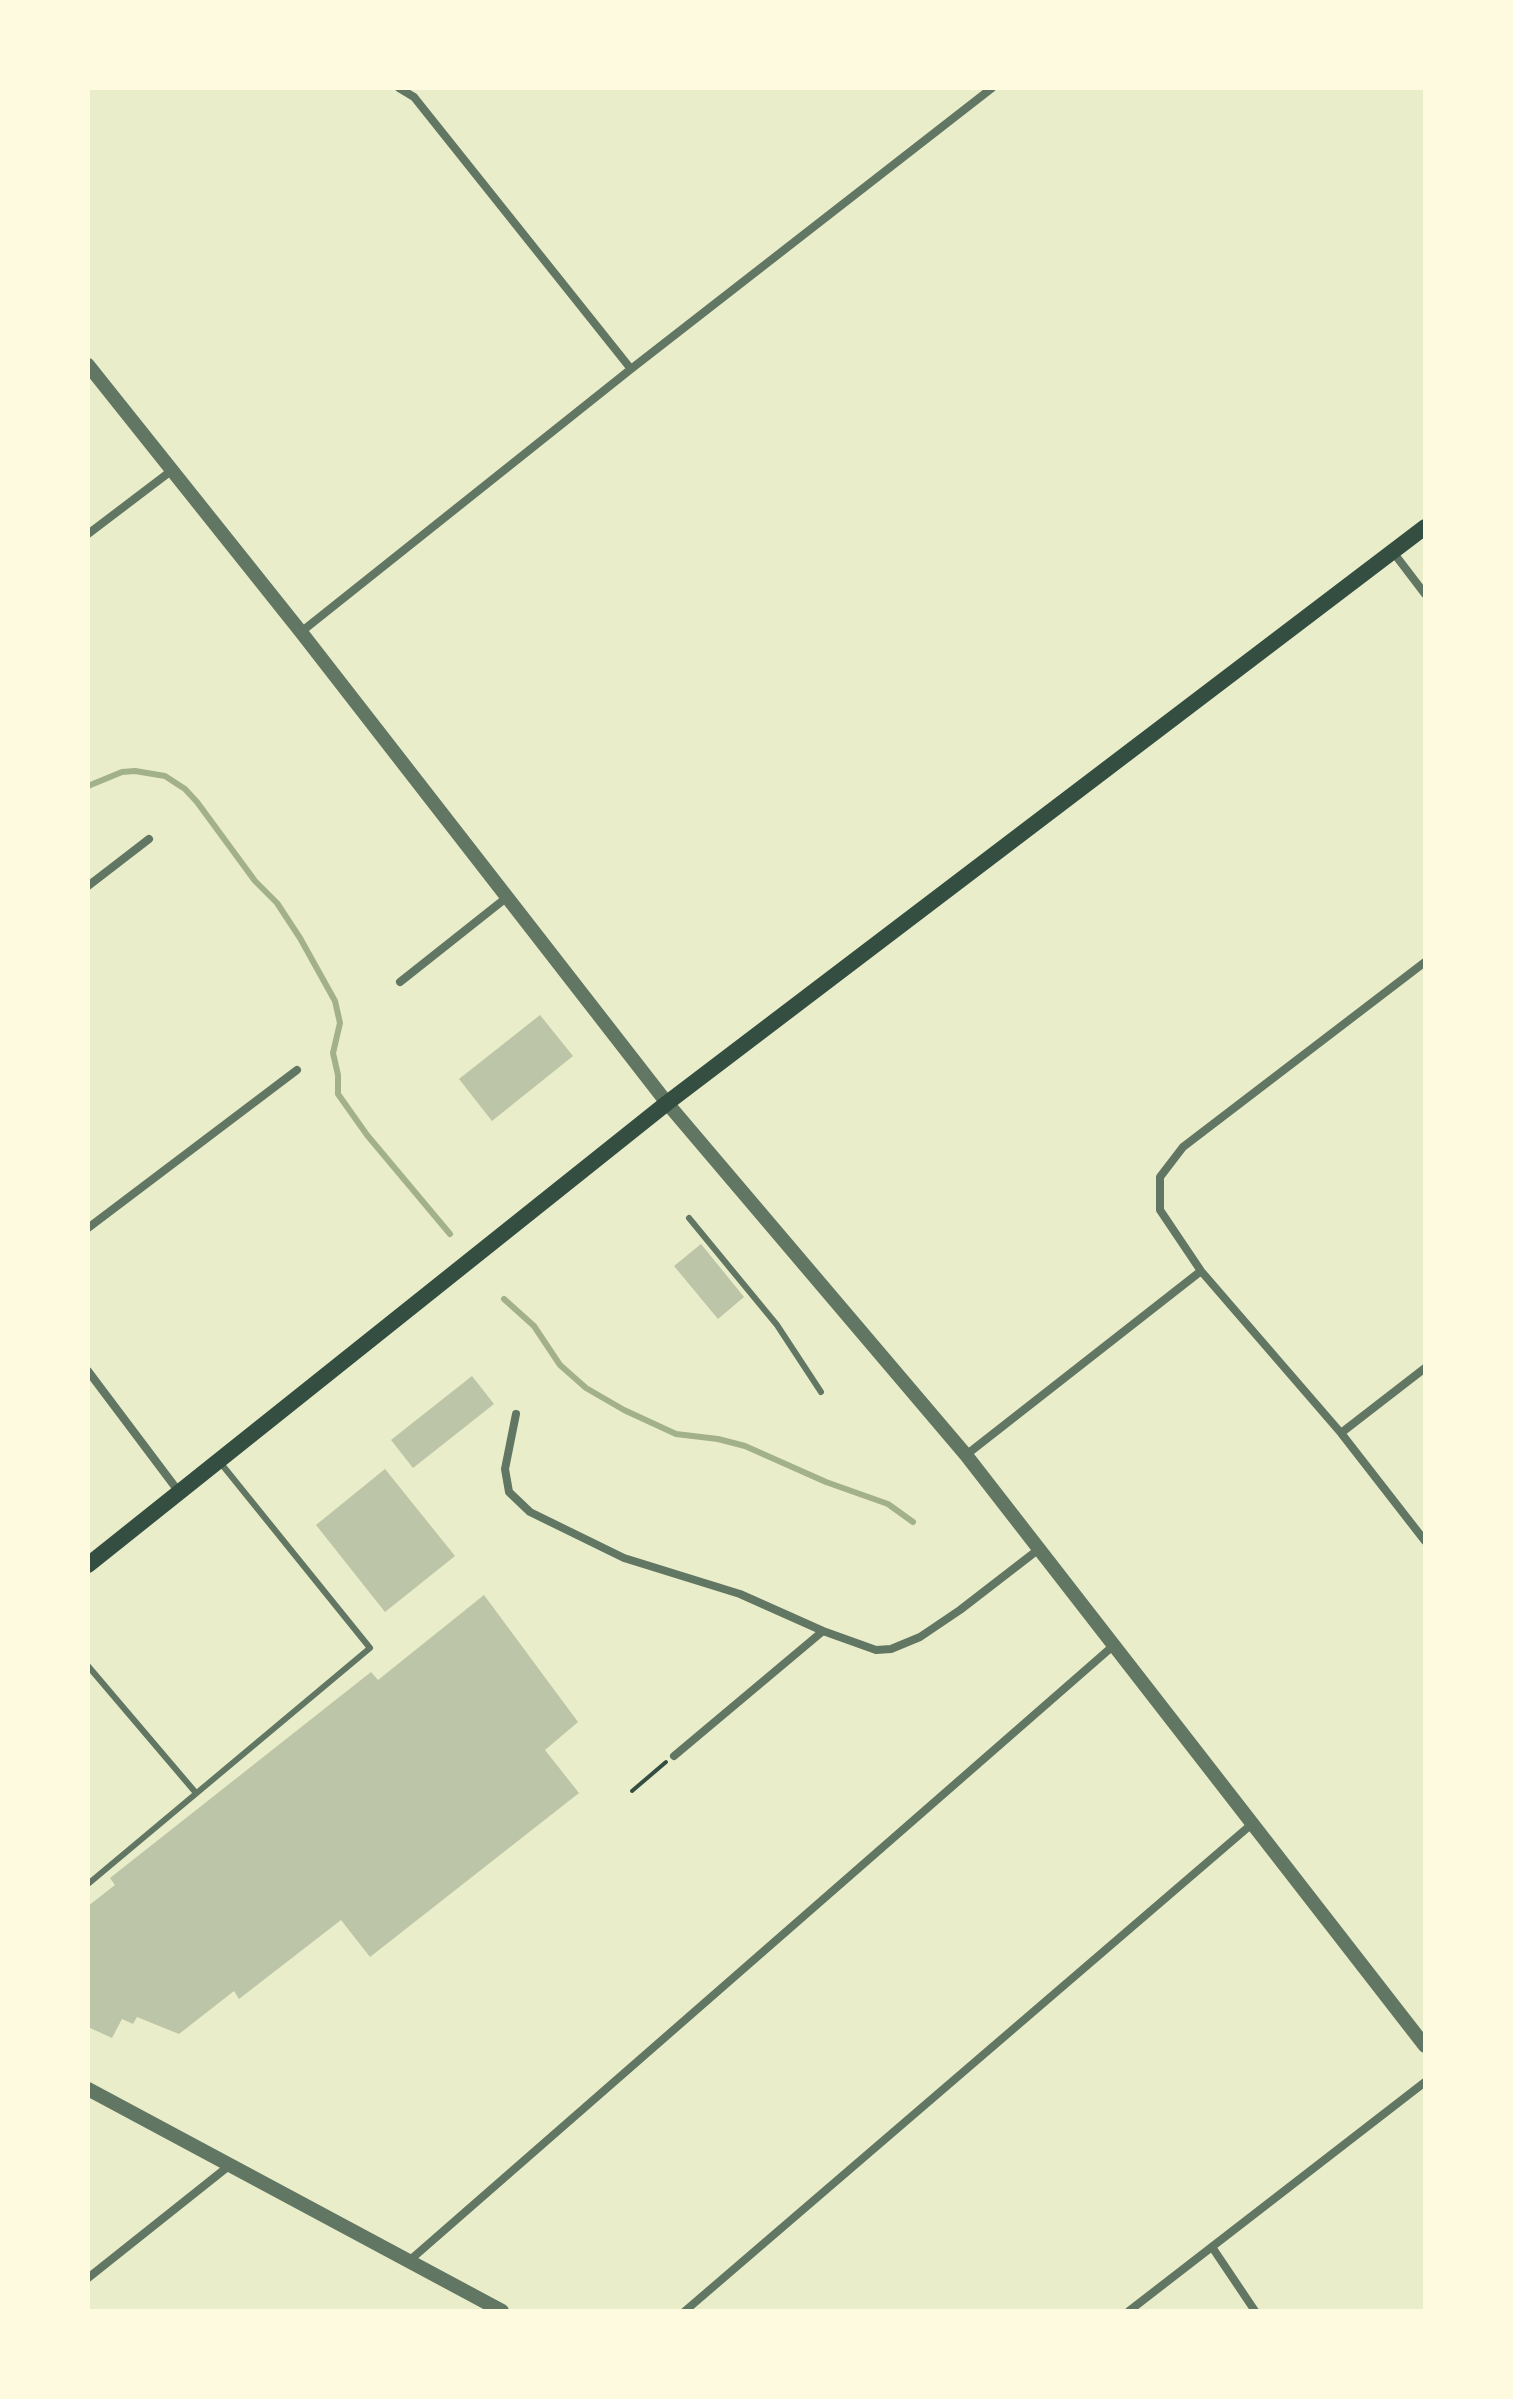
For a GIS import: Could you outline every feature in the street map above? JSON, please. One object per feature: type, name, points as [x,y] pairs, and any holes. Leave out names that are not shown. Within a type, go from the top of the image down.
[{"type":"main road","points":[[88,1565],[667,1103],[1425,527]]},
{"type":"street","points":[[399,88],[414,97],[631,369]]},
{"type":"street","points":[[301,632],[631,369],[992,88]]},
{"type":"street","points":[[88,365],[301,632],[667,1103],[966,1455],[1040,1548],[1425,2046]]},
{"type":"street","points":[[88,534],[171,471]]},
{"type":"street","points":[[1393,552],[1425,594]]},
{"type":"street","points":[[88,886],[149,839]]},
{"type":"street","points":[[400,982],[506,898]]},
{"type":"street","points":[[1425,962],[1183,1147],[1160,1177],[1160,1210],[1201,1271],[1341,1433],[1425,1541]]},
{"type":"street","points":[[88,1228],[297,1070]]},
{"type":"street","points":[[966,1455],[1201,1271]]},
{"type":"street","points":[[1341,1433],[1425,1368]]},
{"type":"street","points":[[88,1371],[179,1492]]},
{"type":"street","points":[[516,1414],[505,1469],[509,1492],[530,1512],[624,1558],[740,1594],[823,1631],[876,1650],[891,1649],[920,1637],[1040,1548]]},
{"type":"street","points":[[674,1756],[823,1631]]},
{"type":"street","points":[[409,2261],[1113,1646]]},
{"type":"street","points":[[685,2311],[1253,1823]]},
{"type":"street","points":[[1129,2311],[1425,2082]]},
{"type":"street","points":[[88,2089],[502,2311]]},
{"type":"street","points":[[88,2278],[230,2165]]},
{"type":"street","points":[[1212,2247],[1255,2311]]},
{"type":"lane","points":[[689,1218],[777,1325],[821,1392]]},
{"type":"lane","points":[[88,1884],[370,1648],[219,1461]]},
{"type":"lane","points":[[88,1666],[196,1793]]},
{"type":"path","points":[[632,1791],[674,1756]]},
{"type":"building","points":[[540,1015],[573,1056],[492,1121],[459,1079]]},
{"type":"building","points":[[701,1244],[744,1297],[718,1319],[674,1266]]},
{"type":"building","points":[[472,1376],[494,1404],[413,1468],[391,1440]]},
{"type":"building","points":[[385,1469],[455,1556],[385,1612],[316,1525]]},
{"type":"building","points":[[484,1595],[578,1722],[545,1750],[579,1793],[370,1957],[341,1920],[239,1999],[234,1991],[179,2034],[137,2017],[133,2024],[122,2019],[112,2038],[88,2027],[88,1906],[115,1885],[110,1878],[371,1672],[378,1680]]},
{"type":"waterway","points":[[88,786],[122,772],[135,771],[165,776],[185,789],[197,802],[255,881],[277,903],[335,1001],[340,1023],[333,1053],[338,1094],[367,1135],[450,1234]]},
{"type":"waterway","points":[[504,1299],[534,1326],[560,1365],[586,1388],[624,1410],[676,1434],[745,1446],[826,1482],[888,1504],[913,1522]]}]
